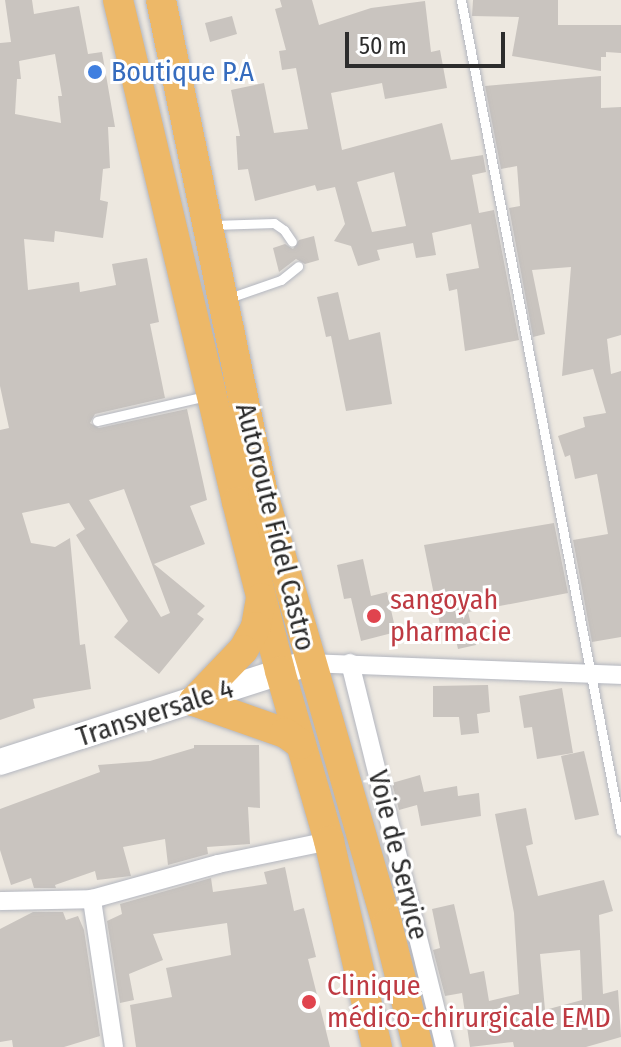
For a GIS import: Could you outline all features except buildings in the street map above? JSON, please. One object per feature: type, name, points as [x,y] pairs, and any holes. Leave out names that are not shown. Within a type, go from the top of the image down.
[{"type":"highway","name":"Autoroute Fidel Castro","points":[[118,0],[280,671],[329,841],[377,1047]]},
{"type":"highway","name":"Autoroute Fidel Castro","points":[[161,0],[205,225],[263,494],[309,663],[400,921],[418,1047]]},
{"type":"highway","points":[[262,596],[256,627],[243,650],[194,701],[285,733],[301,744]]},
{"type":"main road","name":"Transversale 4","points":[[0,762],[309,663]]},
{"type":"street","points":[[309,663],[621,675]]},
{"type":"street","name":"Voie de Service","points":[[350,663],[400,921],[445,1047]]},
{"type":"street","points":[[0,901],[92,899],[218,864],[329,841]]},
{"type":"street","points":[[92,899],[114,1047]]},
{"type":"lane","points":[[461,0],[621,831]]},
{"type":"lane","points":[[205,225],[274,223],[284,230],[292,242]]},
{"type":"lane","points":[[221,300],[281,280],[298,266]]},
{"type":"lane","points":[[97,421],[213,394]]},
{"type":"place","name":"Boutique P.A","points":[[95,72]]},
{"type":"place","name":"sangoyah pharmacie","points":[[374,616]]},
{"type":"place","name":"Clinique médico-chirurgicale EMD","points":[[309,1002]]}]
